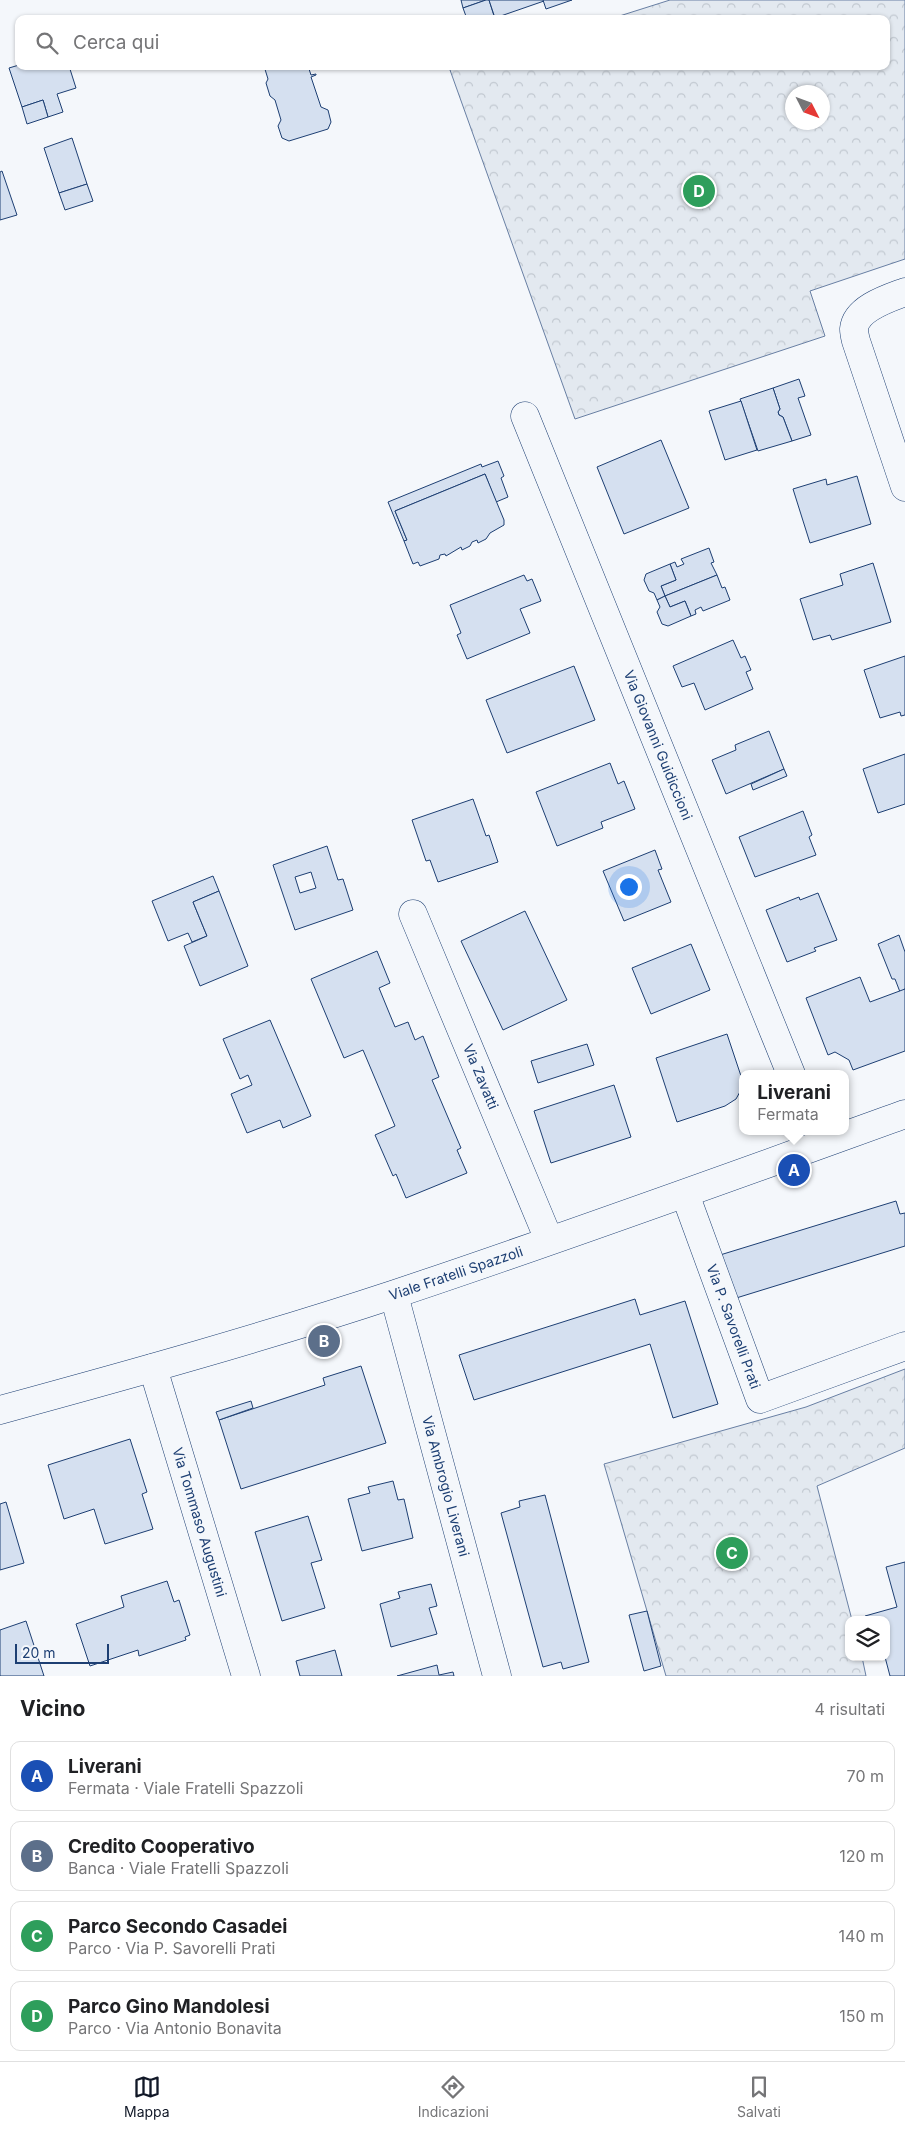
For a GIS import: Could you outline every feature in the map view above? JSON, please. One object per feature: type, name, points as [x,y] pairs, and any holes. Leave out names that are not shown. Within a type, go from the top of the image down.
[{"type":"street","points":[[905,292],[870,307],[857,321],[854,329],[856,341],[905,488]]},
{"type":"street","name":"Via Giovanni Guidiccioni","points":[[525,416],[789,1070]]},
{"type":"street","name":"Via Zavatti","points":[[413,914],[548,1240]]},
{"type":"street","name":"Viale Fratelli Spazzoli","points":[[849,1129],[905,1114]]},
{"type":"street","name":"Viale Fratelli Spazzoli","points":[[0,1410],[153,1368],[394,1294],[686,1194],[817,1138]]},
{"type":"street","name":"Via P. Savorelli Prati","points":[[686,1194],[760,1399],[905,1346]]},
{"type":"street","name":"Via Ambrogio Liverani","points":[[394,1294],[497,1676]]},
{"type":"street","name":"Via Tommaso Augustini","points":[[153,1368],[246,1676]]},
{"type":"green space","points":[[670,0],[905,0],[905,259],[810,291],[825,336],[575,419],[450,70],[890,70],[890,15],[623,15]]},
{"type":"green space","points":[[905,1369],[905,1448],[817,1486],[851,1616],[845,1616],[845,1661],[863,1661],[866,1676],[666,1676],[604,1464],[806,1407]]},
{"type":"building","points":[[461,0],[486,0],[463,8]]},
{"type":"building","points":[[489,0],[494,15],[466,15],[463,8]]},
{"type":"building","points":[[489,0],[544,1],[504,15],[494,15]]},
{"type":"building","points":[[543,0],[572,0],[546,9]]},
{"type":"building","points":[[15,66],[15,70],[70,70],[76,88],[57,94],[63,112],[48,117],[43,100],[22,107],[9,68]]},
{"type":"building","points":[[265,70],[309,70],[311,75],[316,74],[311,77],[321,107],[328,110],[331,122],[328,129],[289,141],[282,138],[278,126],[281,120],[275,100],[270,96],[266,83],[268,79]]},
{"type":"building","points":[[43,100],[48,117],[27,124],[22,107]]},
{"type":"building","points":[[72,138],[87,184],[59,193],[44,148]]},
{"type":"building","points":[[2,171],[17,215],[0,220],[0,172]]},
{"type":"building","points":[[87,184],[93,201],[65,210],[59,193]]},
{"type":"building","points":[[799,379],[805,396],[798,398],[811,435],[792,441],[783,417],[779,415],[780,409],[773,388]]},
{"type":"building","points":[[773,388],[780,409],[779,415],[783,417],[792,441],[758,451],[740,399]]},
{"type":"building","points":[[741,401],[757,450],[725,460],[709,411]]},
{"type":"building","points":[[661,440],[689,508],[624,534],[597,467]]},
{"type":"building","points":[[498,461],[504,476],[501,478],[508,497],[496,502],[485,474],[395,511],[407,540],[404,541],[388,502],[481,464],[482,467]]},
{"type":"building","points":[[485,474],[504,520],[504,525],[490,533],[486,539],[478,543],[477,540],[472,542],[470,546],[462,550],[461,547],[446,556],[445,554],[440,555],[439,559],[420,566],[418,562],[413,564],[404,541],[407,540],[395,511]]},
{"type":"building","points":[[857,476],[871,524],[810,543],[793,489],[826,479],[827,485]]},
{"type":"building","points":[[709,548],[714,562],[711,563],[717,575],[665,596],[661,586],[676,580],[670,564],[675,562],[677,567],[684,564],[681,559]]},
{"type":"building","points":[[873,563],[891,622],[832,640],[830,635],[813,640],[800,599],[843,585],[840,574]]},
{"type":"building","points":[[670,564],[676,580],[661,586],[665,596],[657,600],[654,593],[649,591],[644,580],[646,574]]},
{"type":"building","points":[[524,575],[527,581],[532,579],[541,601],[520,609],[530,633],[467,659],[457,635],[461,633],[450,605]]},
{"type":"building","points":[[717,575],[722,588],[725,587],[730,600],[703,611],[701,607],[695,610],[696,614],[691,616],[685,601],[670,607],[665,596]]},
{"type":"building","points":[[665,596],[670,607],[685,601],[691,616],[668,626],[662,624],[657,612],[660,607],[657,600]]},
{"type":"building","points":[[733,640],[741,658],[745,656],[751,670],[746,672],[753,689],[705,710],[694,683],[682,687],[673,666]]},
{"type":"building","points":[[905,656],[905,715],[901,716],[900,712],[880,718],[864,670]]},
{"type":"building","points":[[574,666],[595,720],[507,753],[486,700]]},
{"type":"building","points":[[769,731],[784,769],[726,794],[712,760],[736,750],[735,745]]},
{"type":"building","points":[[905,754],[905,804],[878,813],[863,769]]},
{"type":"building","points":[[610,763],[618,784],[624,781],[635,809],[601,822],[603,828],[557,846],[536,792]]},
{"type":"building","points":[[784,769],[787,776],[753,790],[751,784]]},
{"type":"building","points":[[473,799],[486,836],[489,835],[498,862],[438,882],[430,860],[426,861],[412,820]]},
{"type":"building","points":[[803,811],[812,835],[809,837],[816,855],[755,877],[739,837]]},
{"type":"building","points":[[327,846],[338,880],[343,879],[353,910],[295,930],[273,865]],"holes":[[[311,872],[316,888],[300,893],[295,877]]]},
{"type":"building","points":[[655,850],[662,869],[658,870],[671,902],[624,921],[603,871]]},
{"type":"building","points":[[213,876],[219,891],[193,902],[207,936],[192,942],[188,933],[168,941],[152,901]]},
{"type":"building","points":[[219,891],[248,966],[200,986],[184,946],[207,936],[193,902]]},
{"type":"building","points":[[818,893],[837,940],[814,948],[816,951],[787,962],[766,910],[799,897],[800,900]]},
{"type":"building","points":[[525,911],[567,1000],[503,1030],[461,941]]},
{"type":"building","points":[[899,935],[905,952],[905,989],[900,992],[895,979],[892,979],[878,944]]},
{"type":"building","points":[[691,944],[710,990],[651,1014],[632,968]]},
{"type":"building","points":[[377,951],[390,983],[379,988],[395,1027],[408,1022],[415,1040],[423,1036],[439,1077],[432,1080],[461,1148],[457,1150],[467,1173],[406,1198],[396,1174],[393,1176],[375,1135],[395,1126],[363,1050],[344,1058],[311,979]]},
{"type":"building","points":[[860,977],[870,1002],[905,989],[905,1051],[853,1070],[849,1060],[835,1052],[828,1055],[806,998]]},
{"type":"building","points":[[270,1020],[311,1116],[283,1128],[280,1120],[247,1133],[231,1094],[252,1085],[248,1075],[240,1079],[223,1039]]},
{"type":"building","points":[[727,1034],[739,1070],[739,1094],[736,1099],[725,1106],[677,1122],[656,1058]]},
{"type":"building","points":[[587,1044],[594,1065],[538,1083],[531,1061]]},
{"type":"building","points":[[614,1085],[631,1137],[551,1163],[534,1111]]},
{"type":"building","points":[[896,1201],[900,1214],[905,1213],[905,1246],[733,1299],[720,1255]]},
{"type":"building","points":[[635,1299],[640,1315],[685,1301],[718,1404],[673,1418],[650,1344],[474,1400],[459,1355]]},
{"type":"building","points":[[361,1366],[386,1443],[241,1489],[219,1420],[325,1385],[323,1378]]},
{"type":"building","points":[[251,1401],[253,1408],[219,1420],[216,1412]]},
{"type":"building","points":[[130,1439],[147,1492],[142,1494],[153,1529],[105,1544],[94,1509],[64,1519],[48,1465]]},
{"type":"building","points":[[393,1481],[398,1500],[404,1499],[413,1538],[362,1551],[348,1499],[370,1493],[368,1487]]},
{"type":"building","points":[[545,1495],[589,1662],[563,1669],[561,1662],[543,1667],[501,1513],[520,1507],[519,1501]]},
{"type":"building","points":[[6,1502],[24,1563],[0,1570],[0,1504]]},
{"type":"building","points":[[308,1516],[322,1560],[311,1563],[325,1608],[282,1621],[255,1532]]},
{"type":"building","points":[[905,1562],[905,1676],[890,1676],[886,1661],[890,1661],[890,1616],[865,1616],[897,1607],[886,1567]]},
{"type":"building","points":[[167,1581],[174,1602],[179,1600],[190,1635],[185,1637],[186,1640],[139,1656],[138,1650],[90,1666],[76,1624],[124,1607],[121,1596]]},
{"type":"building","points":[[431,1584],[437,1606],[429,1608],[437,1634],[391,1647],[380,1604],[400,1598],[398,1592]]},
{"type":"building","points":[[647,1611],[661,1666],[644,1671],[629,1615]]},
{"type":"building","points":[[26,1621],[44,1676],[0,1676],[0,1630]]},
{"type":"building","points":[[335,1650],[342,1676],[300,1676],[296,1661]]},
{"type":"building","points":[[437,1665],[439,1675],[453,1672],[454,1676],[397,1676]]},
{"type":"place","name":"Parco Gino Mandolesi","points":[[699,191]]},
{"type":"place","name":"Liverani","points":[[794,1170]]},
{"type":"place","name":"Credito Cooperativo","points":[[324,1341]]},
{"type":"place","name":"Parco Secondo Casadei","points":[[732,1553]]}]
